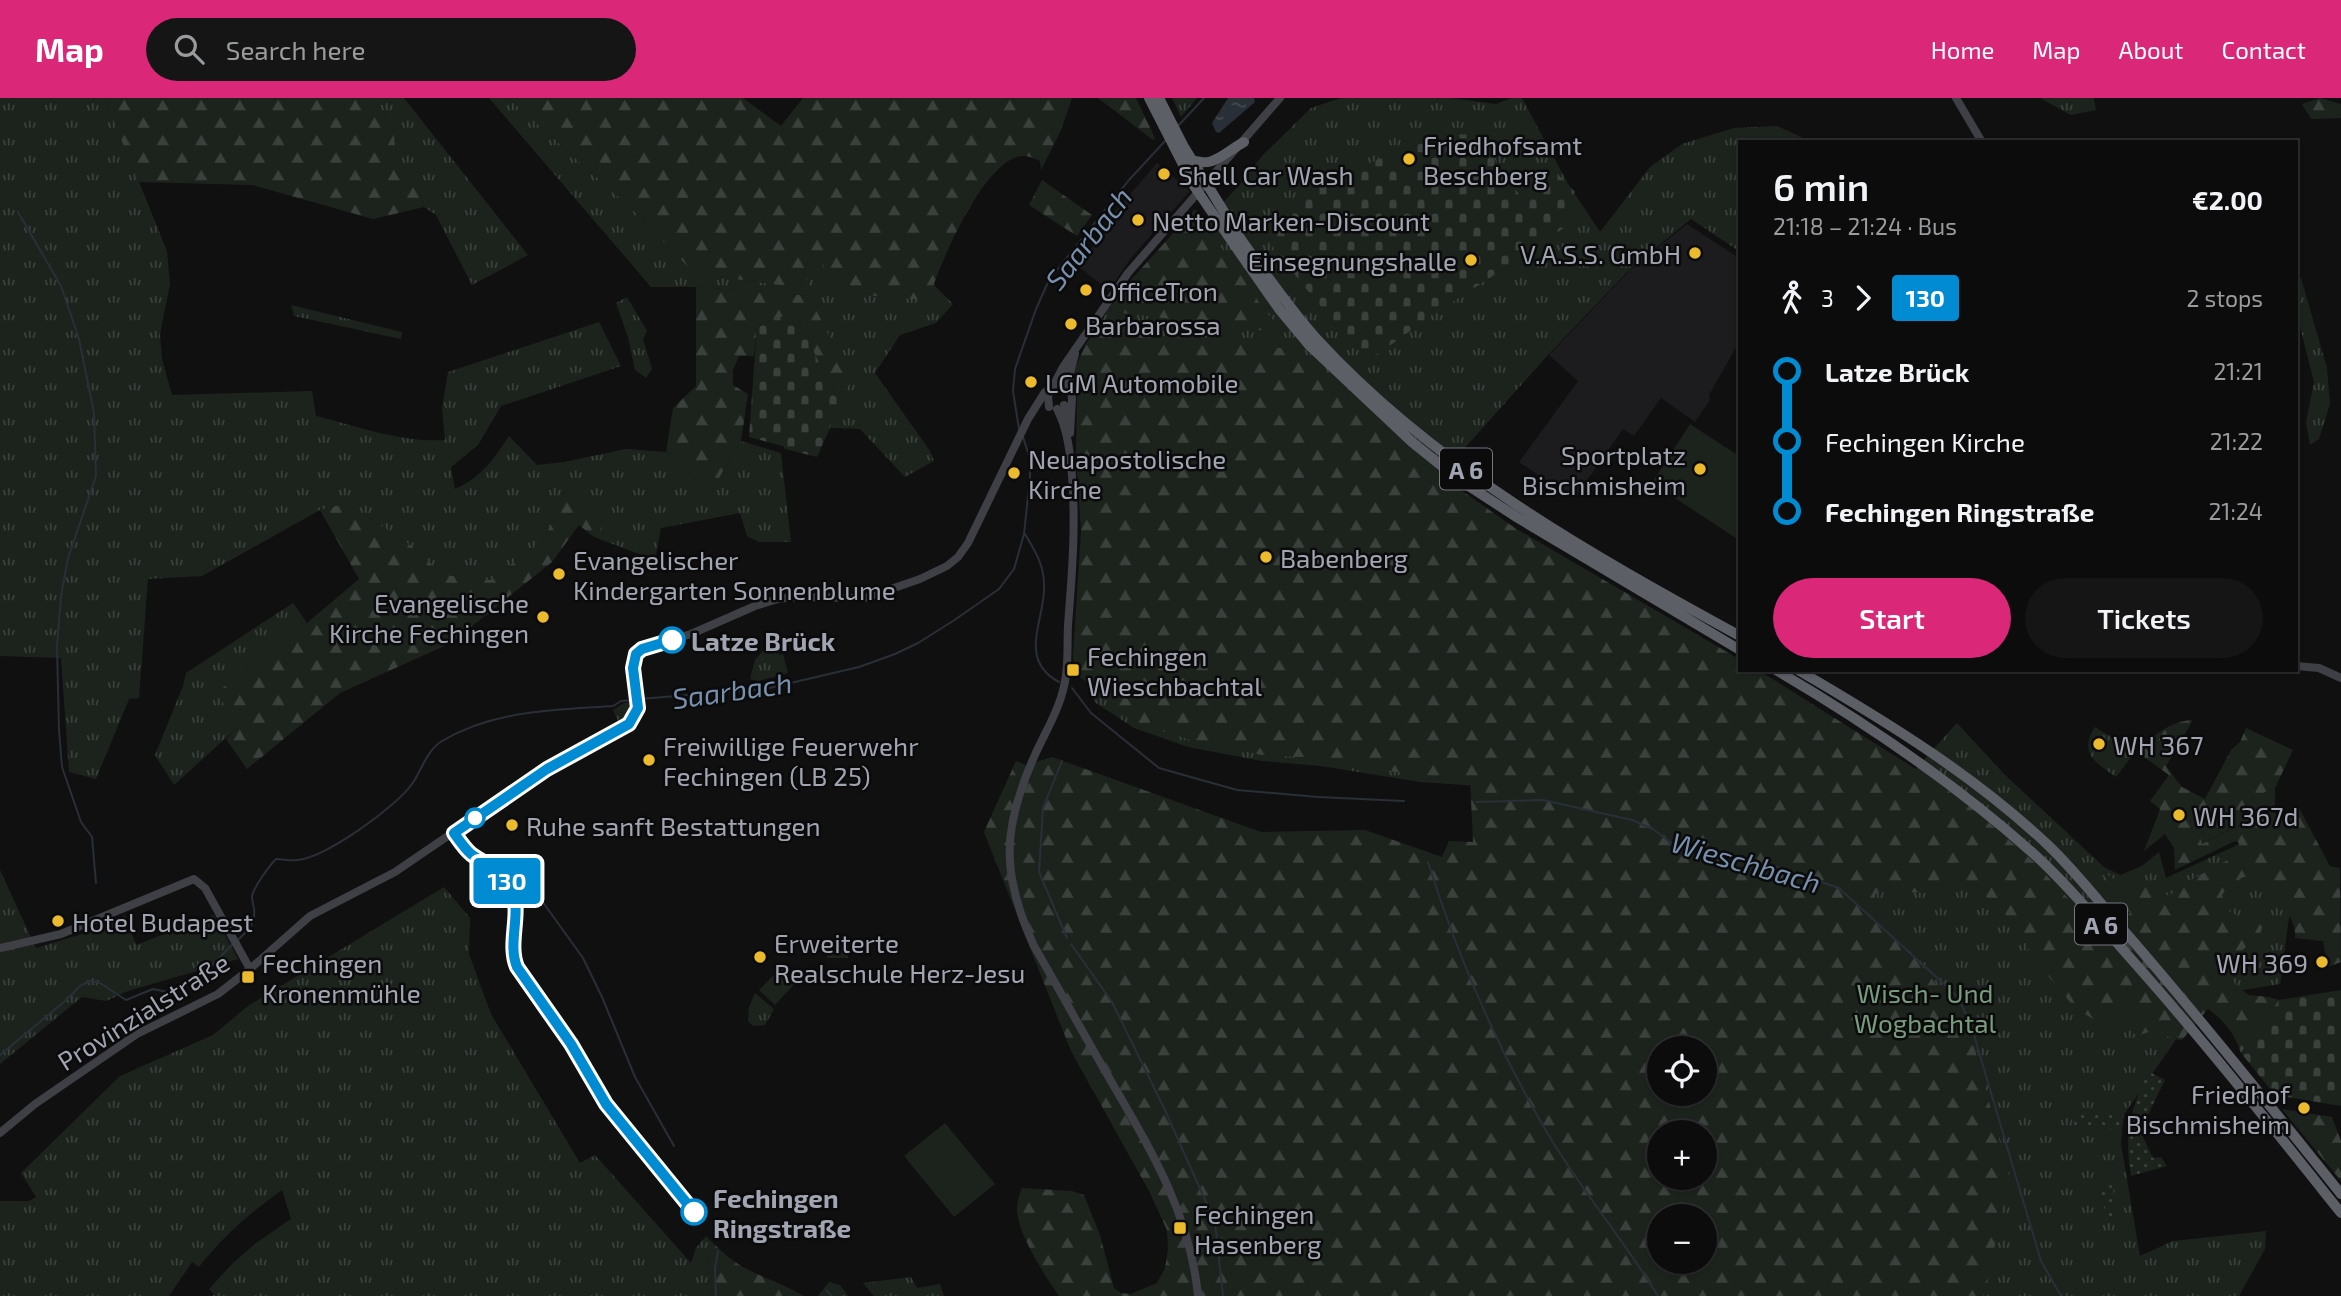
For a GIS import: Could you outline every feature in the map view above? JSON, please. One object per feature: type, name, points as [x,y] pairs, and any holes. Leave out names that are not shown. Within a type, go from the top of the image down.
[{"type":"highway","name":"A 6","points":[[1154,98],[1202,190]]},
{"type":"highway","name":"A 6","points":[[1154,98],[1238,244],[1309,345],[1412,442],[1458,479],[1518,519],[1738,649]]},
{"type":"highway","points":[[1187,162],[1212,163],[1244,142]]},
{"type":"highway","name":"A 6","points":[[1238,244],[1316,337],[1351,373],[1420,433],[1525,510],[1655,590],[1738,635]]},
{"type":"highway","name":"A 6","points":[[1779,672],[1931,769],[2037,857],[2082,902],[2178,1012],[2341,1213]]},
{"type":"highway","name":"A 6","points":[[1801,672],[1948,762],[2050,846],[2095,893],[2188,1004],[2341,1194]]},
{"type":"main road","points":[[1058,388],[1063,367],[1117,289],[1280,98]]},
{"type":"main road","points":[[1956,98],[1981,140]]},
{"type":"main road","points":[[1070,433],[1057,407],[1047,400],[1058,388],[1080,342]]},
{"type":"main road","points":[[1075,354],[1069,377],[1072,398],[1070,458],[1075,542],[1068,665],[1063,692],[1020,792],[1011,827],[1009,860],[1014,896],[1034,946],[1139,1130],[1178,1206],[1193,1257],[1198,1296]]},
{"type":"main road","points":[[1027,421],[1057,407],[1067,398],[1058,388]]},
{"type":"main road","points":[[1027,421],[1047,390],[1058,388]]},
{"type":"main road","points":[[1057,407],[1065,427],[1070,458]]},
{"type":"main road","name":"Provinzialstraße","points":[[0,1133],[28,1109],[137,1034],[218,994],[310,916],[395,872],[547,769],[622,730],[634,718],[638,704],[633,663],[636,654],[642,649],[691,634],[778,598],[865,598],[920,579],[947,566],[968,543],[1027,421]]},
{"type":"main road","points":[[2298,666],[2319,668],[2341,678]]},
{"type":"main road","points":[[0,948],[61,934],[194,878],[205,888],[250,969]]},
{"type":"shaded area","points":[[1157,163],[1190,191],[1131,258],[1109,290],[1077,266],[1102,235],[1106,222]]},
{"type":"shaded area","points":[[1687,224],[1738,257],[1738,344],[1709,395],[1710,400],[1695,422],[1661,398],[1634,436],[1623,429],[1574,499],[1519,462],[1578,381],[1549,355],[1631,269]]},
{"type":"green space","points":[[0,98],[105,98],[167,251],[170,284],[160,334],[162,359],[172,395],[312,391],[316,416],[412,439],[445,440],[442,408],[448,372],[599,322],[621,366],[501,406],[478,445],[451,467],[455,489],[480,473],[509,436],[537,465],[626,449],[666,452],[710,493],[741,441],[781,453],[791,542],[759,542],[747,536],[740,513],[661,528],[655,560],[594,537],[605,523],[564,492],[545,538],[491,580],[443,576],[413,547],[347,503],[320,510],[202,576],[148,579],[139,698],[129,699],[96,779],[69,772],[61,658],[0,656]]},
{"type":"green space","points":[[105,98],[373,98],[393,124],[396,157],[416,185],[424,207],[373,219],[252,185],[138,182]]},
{"type":"green space","points":[[373,98],[404,98],[528,255],[472,285],[436,215],[424,207],[416,185],[396,157],[393,124]]},
{"type":"green space","points":[[489,98],[509,98],[631,208],[695,274],[766,283],[766,292],[651,287]]},
{"type":"green space","points":[[509,98],[743,98],[781,126],[803,98],[1072,98],[1061,130],[1041,170],[1040,161],[1028,156],[1014,158],[1001,167],[975,199],[951,242],[929,299],[900,299],[835,291],[816,250],[805,265],[809,288],[772,284],[771,292],[809,296],[852,381],[838,400],[794,313],[757,325],[754,356],[739,356],[733,370],[733,385],[748,394],[741,441],[710,493],[666,452],[673,408],[696,386],[696,287],[766,292],[766,283],[695,274],[631,208]]},
{"type":"green space","points":[[1098,98],[1136,98],[1155,138],[1153,140]]},
{"type":"green space","points":[[1172,98],[1197,98],[1181,117]]},
{"type":"green space","name":"Wisch- Und Wogbachtal","points":[[1341,98],[1451,98],[1496,104],[1512,98],[1522,98],[1567,182],[1600,232],[1650,167],[1682,144],[1734,128],[1777,126],[1808,140],[1738,140],[1738,250],[1691,219],[1629,270],[1547,356],[1428,489],[1904,782],[1957,723],[2005,775],[2104,867],[2120,875],[2142,866],[2159,852],[2166,878],[2261,834],[2292,896],[2280,984],[2206,996],[2114,1129],[2122,1130],[2121,1144],[2140,1256],[2173,1241],[2266,1231],[2265,1249],[2239,1296],[1342,1296],[1262,841],[1473,870],[1479,786],[1420,782],[1321,766],[1262,761],[1188,747],[1134,728],[1096,703],[1087,688],[1087,629],[1110,331],[1096,329],[1107,311],[1122,313],[1240,184],[1262,156],[1311,108]]},
{"type":"green space","points":[[2040,98],[2094,98],[2096,110],[2071,115]]},
{"type":"green space","points":[[2320,98],[2341,104],[2341,118],[2311,119],[2302,104]]},
{"type":"green space","points":[[1452,134],[1478,135],[1520,196],[1554,170],[1575,192],[1566,205],[1571,214],[1569,224],[1432,315],[1370,360],[1316,301],[1269,242],[1270,222],[1316,185],[1319,188],[1346,172]]},
{"type":"green space","points":[[1042,180],[1092,215],[1077,236],[1029,205]]},
{"type":"green space","points":[[1195,209],[1265,311],[1285,333],[1107,311],[1130,281]]},
{"type":"green space","points":[[816,250],[933,284],[953,304],[936,323],[900,335],[875,373],[930,451],[934,461],[905,477],[860,429],[830,428],[838,400],[851,381],[809,296],[770,292],[772,284],[805,265]]},
{"type":"green space","points":[[2301,278],[2327,368],[2330,404],[2319,439],[2310,445],[2306,422],[2314,382],[2298,319],[2298,279]]},
{"type":"green space","points":[[627,297],[647,331],[643,339],[652,369],[646,378],[635,370],[628,337],[616,303]]},
{"type":"green space","points":[[291,305],[402,332],[401,339],[294,316]]},
{"type":"green space","points":[[794,313],[838,400],[830,428],[817,457],[749,437],[757,325]]},
{"type":"green space","name":"Wisch- Und Wogbachtal","points":[[1096,329],[1300,350],[1361,412],[1421,462],[1515,528],[1738,658],[1738,672],[1761,672],[1930,778],[1972,808],[2033,861],[2105,938],[2130,913],[2115,893],[2115,888],[2095,865],[2119,883],[2129,883],[2140,875],[2150,891],[2170,895],[2189,881],[2235,856],[2240,849],[2235,841],[2175,870],[2174,848],[2165,834],[2144,851],[2160,809],[2150,801],[2169,775],[2137,752],[2169,726],[2193,720],[2166,766],[2182,787],[2205,799],[2246,728],[2293,750],[2275,788],[2199,834],[2202,844],[2275,808],[2276,817],[2288,817],[2299,808],[2330,866],[2340,868],[2341,962],[2328,967],[2323,941],[2295,938],[2292,920],[2274,886],[2267,879],[2246,876],[2232,884],[2222,895],[2225,908],[2262,926],[2255,939],[2230,963],[2232,980],[2249,995],[2279,1000],[2241,1053],[2228,1028],[2208,1009],[2182,1040],[2179,1040],[2151,1031],[2137,1036],[2131,1031],[2135,1015],[2123,1007],[2114,1027],[2075,1008],[2031,955],[2011,921],[1992,902],[1960,878],[1926,893],[1878,890],[1870,904],[1929,975],[1970,1031],[2009,1176],[1983,1296],[1059,1296],[1022,1231],[1017,1210],[1022,1188],[1072,1191],[1084,1195],[1100,1235],[1114,1288],[1121,1293],[1131,1294],[1157,1283],[1165,1268],[1167,1230],[1149,1191],[1071,1051],[984,832],[1016,761],[1026,765],[1052,757],[1261,832],[1365,830],[1442,857],[1449,841],[1473,842],[1470,779],[1422,777],[1322,758],[1262,755],[1190,740],[1137,723],[1075,673],[1073,656],[1081,531],[1076,457],[1077,392],[1074,372],[1085,345]]},
{"type":"green space","name":"Sportplatz Bischmisheim","points":[[1690,424],[1738,455],[1738,539],[1652,483]]},
{"type":"green space","points":[[564,492],[605,523],[594,537],[579,525],[552,562],[451,643],[340,693],[247,769],[226,739],[238,727],[217,692],[359,579],[320,510],[347,503],[413,547],[443,575],[491,580],[545,538]]},
{"type":"green space","points":[[293,603],[307,623],[217,692],[238,727],[174,785],[155,755],[186,673]]},
{"type":"green space","points":[[767,646],[769,651],[777,649],[779,655],[783,654],[788,673],[758,681],[750,679],[755,660]]},
{"type":"green space","points":[[633,702],[629,716],[620,725],[613,710],[624,703]]},
{"type":"green space","points":[[2095,727],[2135,752],[2116,777],[2096,762],[2089,751],[2090,736]]},
{"type":"green space","points":[[2275,788],[2275,808],[2201,844],[2199,834]]},
{"type":"green space","points":[[0,870],[36,948],[79,935],[125,915],[136,945],[214,915],[238,959],[128,991],[106,1001],[82,997],[0,1064]]},
{"type":"green space","points":[[444,887],[470,918],[469,954],[491,1014],[580,1163],[595,1155],[691,1263],[696,1248],[706,1236],[711,1241],[707,1259],[711,1296],[212,1296],[214,1294],[209,1289],[232,1264],[256,1243],[291,1219],[282,1190],[238,1226],[199,1267],[192,1262],[169,1296],[0,1296],[0,1201],[29,1201],[36,1197],[21,1173],[120,1076],[213,1035],[248,1006]]},
{"type":"green space","points":[[827,944],[848,944],[848,958],[827,958]]},
{"type":"green space","points":[[784,964],[799,979],[775,1005],[759,990]]},
{"type":"green space","points":[[2341,990],[2341,1106],[2275,1095],[2241,1053],[2279,1000]]},
{"type":"green space","points":[[755,993],[774,1009],[765,1025],[753,1026],[748,1021],[749,1007]]},
{"type":"green space","points":[[2148,1071],[2165,1080],[2142,1127],[2143,1137],[2153,1158],[2161,1157],[2167,1166],[2131,1176],[2128,1146],[2130,1122]]},
{"type":"green space","points":[[2282,1109],[2332,1117],[2341,1141],[2341,1181]]},
{"type":"green space","points":[[2070,1111],[2124,1114],[2122,1130],[2074,1128]]},
{"type":"green space","points":[[945,1123],[995,1184],[954,1217],[904,1156]]},
{"type":"green space","points":[[2100,1183],[2112,1183],[2117,1218],[2106,1219]]},
{"type":"green space","points":[[711,1241],[742,1266],[804,1296],[711,1296],[707,1259]]},
{"type":"green space","points":[[911,1277],[917,1288],[940,1284],[944,1296],[874,1296],[863,1283]]},
{"type":"green space","points":[[829,1282],[840,1285],[848,1296],[818,1296]]},
{"type":"water","points":[[1228,98],[1254,98],[1255,102],[1219,133],[1212,123]]},
{"type":"waterway","name":"Saarbach","points":[[1178,126],[1204,98]]},
{"type":"waterway","name":"Saarbach","points":[[1019,429],[1013,391],[1015,369],[1049,280],[1129,180],[1165,141]]},
{"type":"waterway","points":[[18,212],[61,286],[79,339],[94,413],[96,476],[68,558],[61,596],[57,646],[62,767],[81,822],[92,837],[96,883]]},
{"type":"waterway","name":"Saarbach","points":[[639,699],[765,689],[859,667],[918,643],[953,621],[999,589],[1014,569],[1024,534],[1030,477],[1030,459],[1023,437]]},
{"type":"waterway","name":"Wieschbach","points":[[1025,534],[1043,574],[1044,589],[1036,647],[1038,660],[1045,672],[1059,682]]},
{"type":"waterway","name":"Wieschbach","points":[[1072,688],[1091,713],[1159,768],[1237,790],[1404,801]]},
{"type":"waterway","name":"Saarbach","points":[[238,940],[253,922],[253,892],[276,859],[294,860],[325,851],[376,818],[404,794],[432,750],[442,741],[482,723],[504,717],[613,706],[621,701],[634,700]]},
{"type":"waterway","points":[[1062,761],[1043,808],[1039,872],[1067,938]]},
{"type":"waterway","name":"Wieschbach","points":[[1476,802],[1543,800],[1632,820],[1653,829],[1674,845],[1774,866],[1839,888],[1957,996],[1970,1022],[2041,1261],[2061,1296]]},
{"type":"waterway","points":[[1428,862],[1479,999],[1510,1065],[1545,1129],[1658,1296]]},
{"type":"waterway","points":[[542,901],[583,958],[635,1077],[674,1146]]},
{"type":"waterway","name":"Saarbach","points":[[0,1055],[80,986],[90,981],[100,983],[126,1000],[153,989],[172,993],[203,974],[233,944]]},
{"type":"waterway","points":[[1071,944],[1112,1002],[1164,1108],[1215,1222],[1223,1296]]},
{"type":"waterway","points":[[716,1296],[715,1268],[718,1251]]},
{"type":"waterway","points":[[826,1290],[832,1296]]},
{"type":"bus line","name":"130","points":[[672,640],[642,649],[636,654],[633,668],[638,708],[629,724],[547,769],[454,833],[471,853],[495,867],[512,888],[515,921],[513,952],[521,975],[571,1044],[606,1104],[694,1212]]},
{"type":"place","name":"Friedhofsamt Beschberg","points":[[1409,159]]},
{"type":"place","name":"Shell Car Wash","points":[[1164,174]]},
{"type":"place","name":"Netto Marken-Discount","points":[[1138,220]]},
{"type":"place","name":"V.A.S.S. GmbH","points":[[1695,253]]},
{"type":"place","name":"Einsegnungshalle","points":[[1471,260]]},
{"type":"place","name":"OfficeTron","points":[[1086,290]]},
{"type":"place","name":"Barbarossa","points":[[1071,324]]},
{"type":"place","name":"LGM Automobile","points":[[1031,382]]},
{"type":"place","name":"Sportplatz Bischmisheim","points":[[1700,469]]},
{"type":"place","name":"Neuapostolische Kirche","points":[[1014,473]]},
{"type":"place","name":"Babenberg","points":[[1266,557]]},
{"type":"place","name":"Evangelischer Kindergarten Sonnenblume","points":[[559,574]]},
{"type":"place","name":"Evangelische Kirche Fechingen","points":[[543,617]]},
{"type":"place","name":"Latze Brück","points":[[672,640]]},
{"type":"place","name":"Fechingen Wieschbachtal","points":[[1073,670]]},
{"type":"place","name":"WH 367","points":[[2099,744]]},
{"type":"place","name":"Freiwillige Feuerwehr Fechingen (LB 25)","points":[[649,760]]},
{"type":"place","name":"WH 367d","points":[[2179,815]]},
{"type":"place","name":"Ruhe sanft Bestattungen","points":[[512,825]]},
{"type":"place","name":"Hotel Budapest","points":[[58,921]]},
{"type":"place","name":"Erweiterte Realschule Herz-Jesu","points":[[760,957]]},
{"type":"place","name":"WH 369","points":[[2322,962]]},
{"type":"place","name":"Fechingen Kronenmühle","points":[[248,977]]},
{"type":"place","name":"Friedhof Bischmisheim","points":[[2304,1108]]},
{"type":"place","name":"Fechingen Ringstraße","points":[[694,1212]]},
{"type":"place","name":"Fechingen Hasenberg","points":[[1180,1228]]}]
